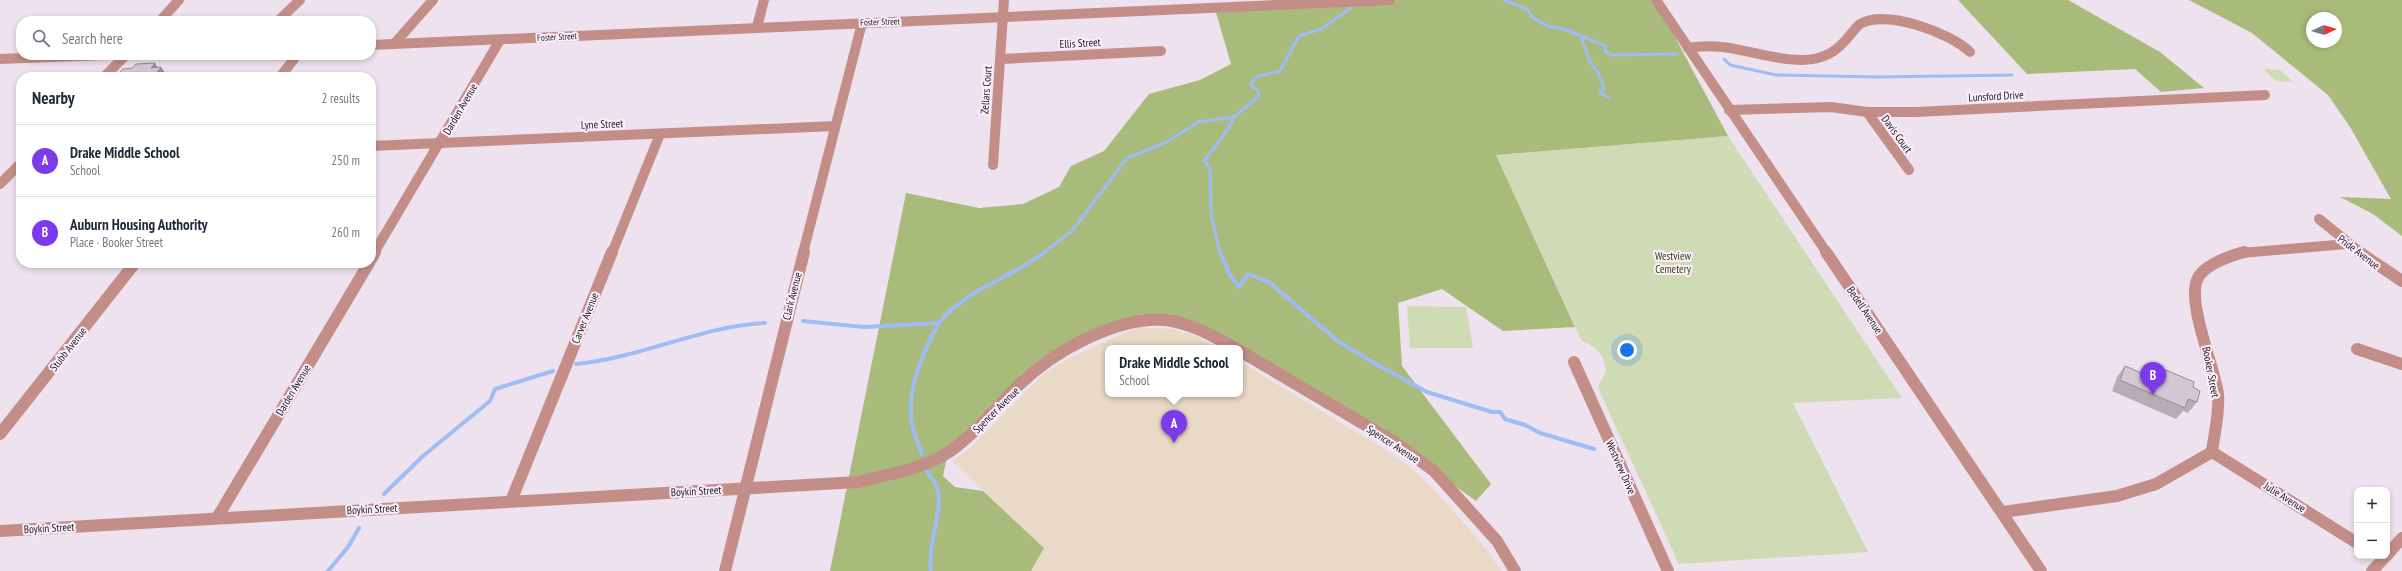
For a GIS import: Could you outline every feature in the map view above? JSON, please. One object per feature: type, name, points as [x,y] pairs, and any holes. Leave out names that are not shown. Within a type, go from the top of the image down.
[{"type":"street","points":[[165,16],[179,0]]},
{"type":"street","points":[[283,16],[300,0]]},
{"type":"street","points":[[394,44],[433,0]]},
{"type":"street","points":[[757,27],[764,0]]},
{"type":"street","name":"Zellars Court","points":[[993,165],[1004,0]]},
{"type":"street","name":"Foster Street","points":[[376,45],[1003,17],[1214,5],[1390,0]]},
{"type":"street","points":[[1656,0],[1688,48],[1701,52],[1728,50],[1733,46],[1783,59],[1824,58],[1834,54],[1858,25],[1869,20],[1903,21],[1956,41],[1970,52]]},
{"type":"street","name":"Clark Avenue","points":[[726,571],[744,489],[862,23]]},
{"type":"street","name":"Darden Avenue","points":[[376,252],[500,40]]},
{"type":"street","name":"Bedell Avenue","points":[[1688,48],[2041,571]]},
{"type":"street","name":"Ellis Street","points":[[1001,59],[1161,51]]},
{"type":"street","points":[[0,59],[16,58]]},
{"type":"street","points":[[109,72],[121,60]]},
{"type":"street","points":[[284,72],[293,60]]},
{"type":"street","name":"Lunsford Drive","points":[[1729,110],[1831,107],[1867,112],[2265,95]]},
{"type":"street","name":"Davis Court","points":[[1867,112],[1909,170]]},
{"type":"street","name":"Lyne Street","points":[[376,146],[835,126]]},
{"type":"street","name":"Carver Avenue","points":[[511,501],[660,134]]},
{"type":"street","points":[[0,184],[16,168]]},
{"type":"street","name":"Pride Avenue","points":[[2319,219],[2347,244],[2402,281]]},
{"type":"street","name":"Booker Street","points":[[2212,452],[2218,395],[2212,364],[2195,303],[2195,285],[2198,277],[2228,257],[2248,251],[2347,244]]},
{"type":"street","name":"Stubb Avenue","points":[[0,434],[131,268]]},
{"type":"street","name":"Darden Avenue","points":[[217,518],[366,268]]},
{"type":"street","name":"Spencer Avenue","points":[[744,489],[858,482],[904,471],[948,452],[983,425],[1011,394],[1043,364],[1079,343],[1132,322],[1176,321],[1214,336],[1230,345]]},
{"type":"street","points":[[2357,348],[2402,364]]},
{"type":"street","name":"Spencer Avenue","points":[[1243,353],[1396,443],[1434,471],[1496,540],[1515,571]]},
{"type":"street","name":"Westview Drive","points":[[1574,362],[1668,571]]},
{"type":"street","points":[[2002,512],[2117,496],[2156,484],[2212,452]]},
{"type":"street","name":"Julie Avenue","points":[[2212,452],[2354,540]]},
{"type":"street","name":"Boykin Street","points":[[0,531],[744,489]]},
{"type":"street","points":[[2390,550],[2402,538]]},
{"type":"street","points":[[2372,571],[2382,559]]},
{"type":"shaded area","points":[[1138,327],[1172,329],[1196,336],[1211,345],[1105,345],[1105,397],[1243,397],[1243,364],[1391,453],[1412,469],[1431,486],[1487,550],[1501,571],[1031,571],[1044,548],[952,461],[968,450],[1043,374],[1069,358]]},
{"type":"green space","points":[[1390,0],[1655,0],[1728,136],[1496,155],[1575,327],[1503,331],[1442,289],[1398,303],[1402,366],[1491,484],[1476,501],[1396,443],[1243,359],[1243,345],[1218,345],[1175,321],[1132,322],[1043,364],[948,452],[943,476],[955,487],[983,491],[1044,548],[1031,571],[830,571],[906,193],[979,208],[1023,204],[1059,187],[1071,166],[1104,151],[1149,94],[1200,80],[1231,64],[1215,9]]},
{"type":"green space","points":[[1958,0],[2068,0],[2160,52],[2204,88],[2161,92],[2135,69],[2027,74]]},
{"type":"green space","points":[[2189,0],[2402,0],[2402,236],[2373,214],[2340,197],[2391,199],[2350,127],[2328,95],[2252,33]]},
{"type":"green space","points":[[2263,69],[2280,70],[2293,82],[2276,81]]},
{"type":"green space","name":"Westview Cemetery","points":[[1728,136],[1902,398],[1793,403],[1868,552],[1679,564],[1599,390],[1599,384],[1606,372],[1602,356],[1592,346],[1582,341],[1496,155]]},
{"type":"green space","points":[[1407,306],[1466,307],[1473,348],[1410,348]]},
{"type":"building","points":[[155,63],[151,68],[161,67],[157,72],[120,72],[123,69],[132,68],[136,64]]},
{"type":"building","points":[[2125,366],[2162,382],[2166,370],[2194,382],[2193,387],[2200,391],[2197,402],[2188,399],[2185,408],[2120,380]]},
{"type":"waterway","points":[[1504,0],[1527,9],[1532,17],[1547,26],[1564,29],[1606,46],[1605,52],[1612,55],[1676,54]]},
{"type":"waterway","points":[[1234,117],[1259,96],[1258,91],[1252,87],[1252,81],[1258,76],[1280,71],[1299,36],[1321,29],[1351,8]]},
{"type":"waterway","points":[[1581,37],[1589,60],[1599,74],[1604,88],[1600,93],[1609,98]]},
{"type":"waterway","points":[[1724,59],[1730,65],[1776,75],[1877,77],[2012,75]]},
{"type":"waterway","points":[[1043,253],[1072,231],[1127,158],[1167,142],[1198,122],[1234,117]]},
{"type":"waterway","points":[[1220,253],[1211,214],[1210,167],[1204,161],[1228,129],[1234,117]]},
{"type":"waterway","points":[[939,323],[950,311],[975,292],[1018,269],[1045,252]]},
{"type":"waterway","points":[[1220,252],[1230,275],[1239,287],[1248,274],[1269,282],[1339,342],[1427,392],[1492,412],[1500,412],[1505,419],[1525,425],[1540,433],[1594,449]]},
{"type":"waterway","points":[[803,321],[864,327],[939,323]]},
{"type":"waterway","points":[[576,364],[600,361],[741,325],[765,323]]},
{"type":"waterway","points":[[922,454],[914,432],[911,418],[912,394],[918,369],[928,344],[939,323]]},
{"type":"waterway","points":[[384,494],[423,456],[490,401],[495,389],[553,371]]},
{"type":"waterway","points":[[927,471],[937,487],[939,497],[931,550],[931,571]]},
{"type":"waterway","points":[[328,571],[348,547],[359,528]]},
{"type":"place","name":"Auburn Housing Authority","points":[[2153,395]]},
{"type":"place","name":"Drake Middle School","points":[[1174,443]]}]
